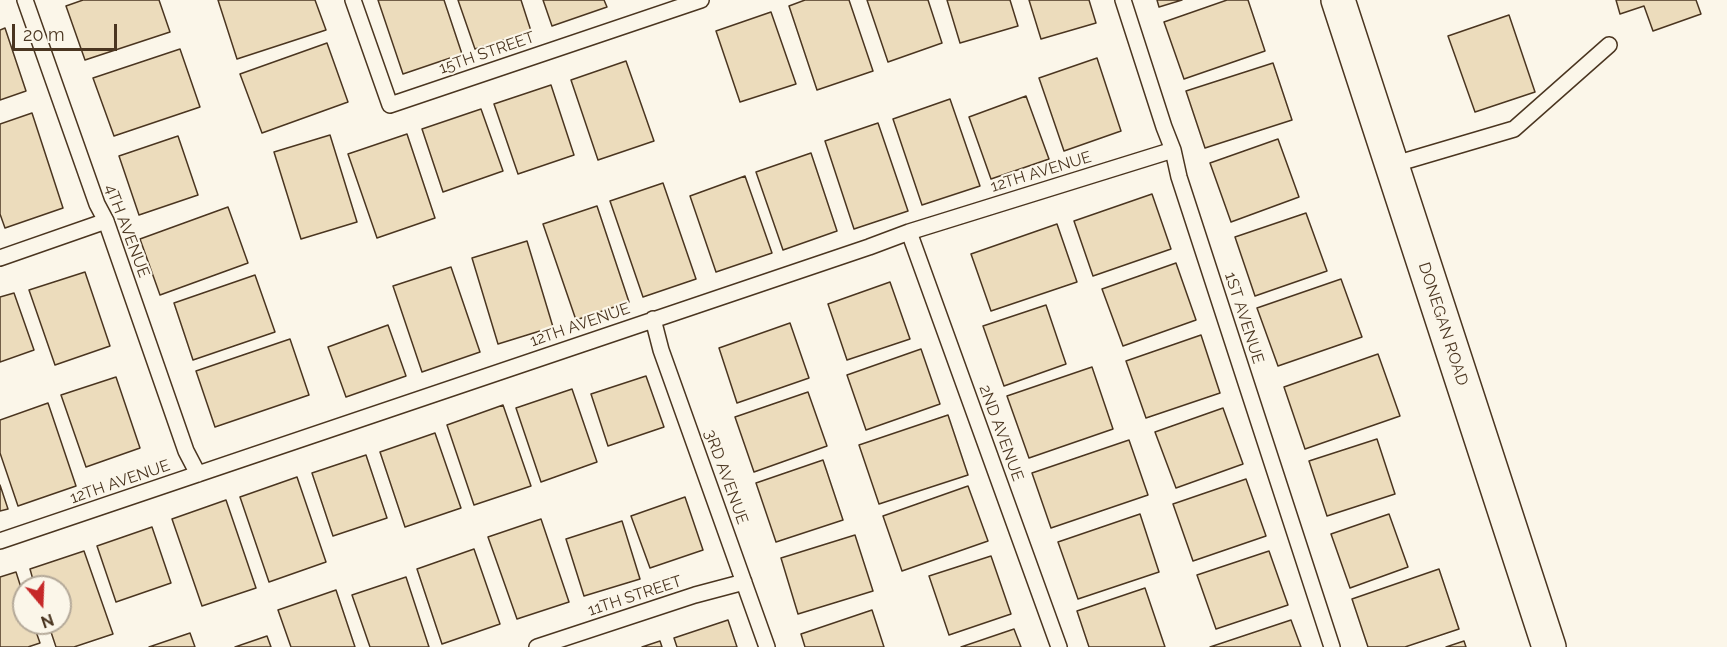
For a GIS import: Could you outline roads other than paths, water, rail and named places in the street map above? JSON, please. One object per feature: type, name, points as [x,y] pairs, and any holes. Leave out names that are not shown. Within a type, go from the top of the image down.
[{"type":"street","name":"DONEGAN ROAD","points":[[1338,0],[1549,647]]},
{"type":"lane","name":"4TH AVENUE","points":[[26,0],[186,451],[198,474]]},
{"type":"lane","name":"15TH STREET","points":[[353,0],[390,105],[701,0]]},
{"type":"lane","name":"1ST AVENUE","points":[[1123,0],[1332,647]]},
{"type":"lane","points":[[1392,165],[1514,129],[1609,45]]},
{"type":"lane","name":"12TH AVENUE","points":[[0,541],[909,232],[1173,150]]},
{"type":"lane","points":[[0,258],[106,221]]},
{"type":"lane","name":"2ND AVENUE","points":[[909,232],[1059,647]]},
{"type":"lane","name":"3RD AVENUE","points":[[653,319],[661,350],[767,647]]},
{"type":"lane","name":"11TH STREET","points":[[537,647],[744,582]]}]
